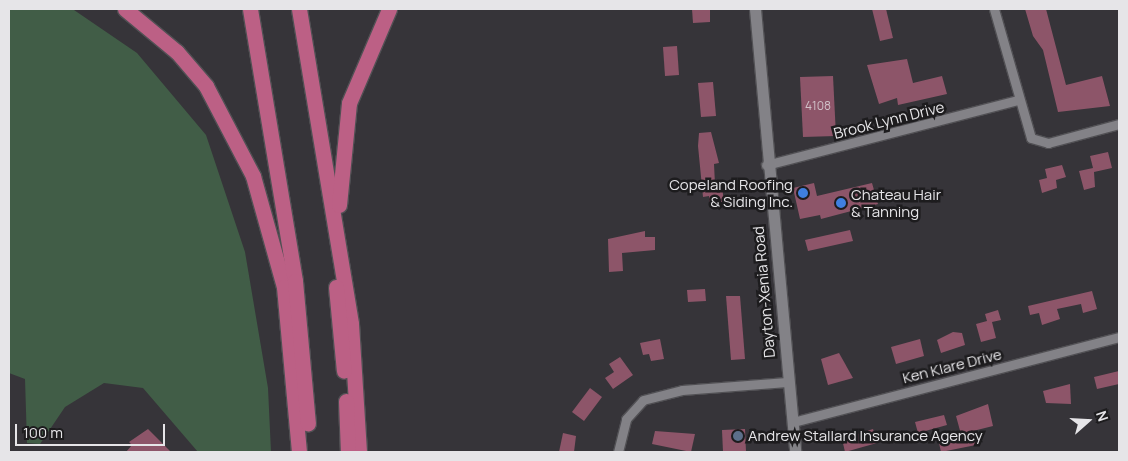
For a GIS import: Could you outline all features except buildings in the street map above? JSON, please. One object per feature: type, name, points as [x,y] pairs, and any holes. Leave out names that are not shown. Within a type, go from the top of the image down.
[{"type":"highway","points":[[125,9],[177,52],[201,80],[254,176],[284,286],[299,452]]},
{"type":"highway","points":[[250,9],[295,280],[309,452]]},
{"type":"highway","points":[[290,9],[336,280],[348,452]]},
{"type":"highway","points":[[299,9],[351,324],[358,452]]},
{"type":"highway","points":[[336,229],[350,103],[390,9]]},
{"type":"main road","name":"Dayton-Xenia Road","points":[[756,9],[766,165],[795,452]]},
{"type":"street","points":[[994,9],[1027,134],[1048,143],[1119,124]]},
{"type":"street","name":"Brook Lynn Drive","points":[[766,165],[1017,100]]},
{"type":"street","name":"Ken Klare Drive","points":[[793,422],[1119,337]]},
{"type":"street","points":[[618,452],[626,419],[644,400],[682,390],[788,382]]},
{"type":"green space","points":[[9,9],[74,10],[137,53],[206,135],[245,252],[268,388],[271,452],[198,452],[143,388],[104,383],[65,407],[40,444],[27,443],[25,379],[9,373]]},
{"type":"place","name":"Copeland Roofing & Siding Inc.","points":[[803,193]]},
{"type":"place","name":"Chateau Hair & Tanning","points":[[841,203]]},
{"type":"place","name":"Andrew Stallard Insurance Agency","points":[[738,436]]}]
